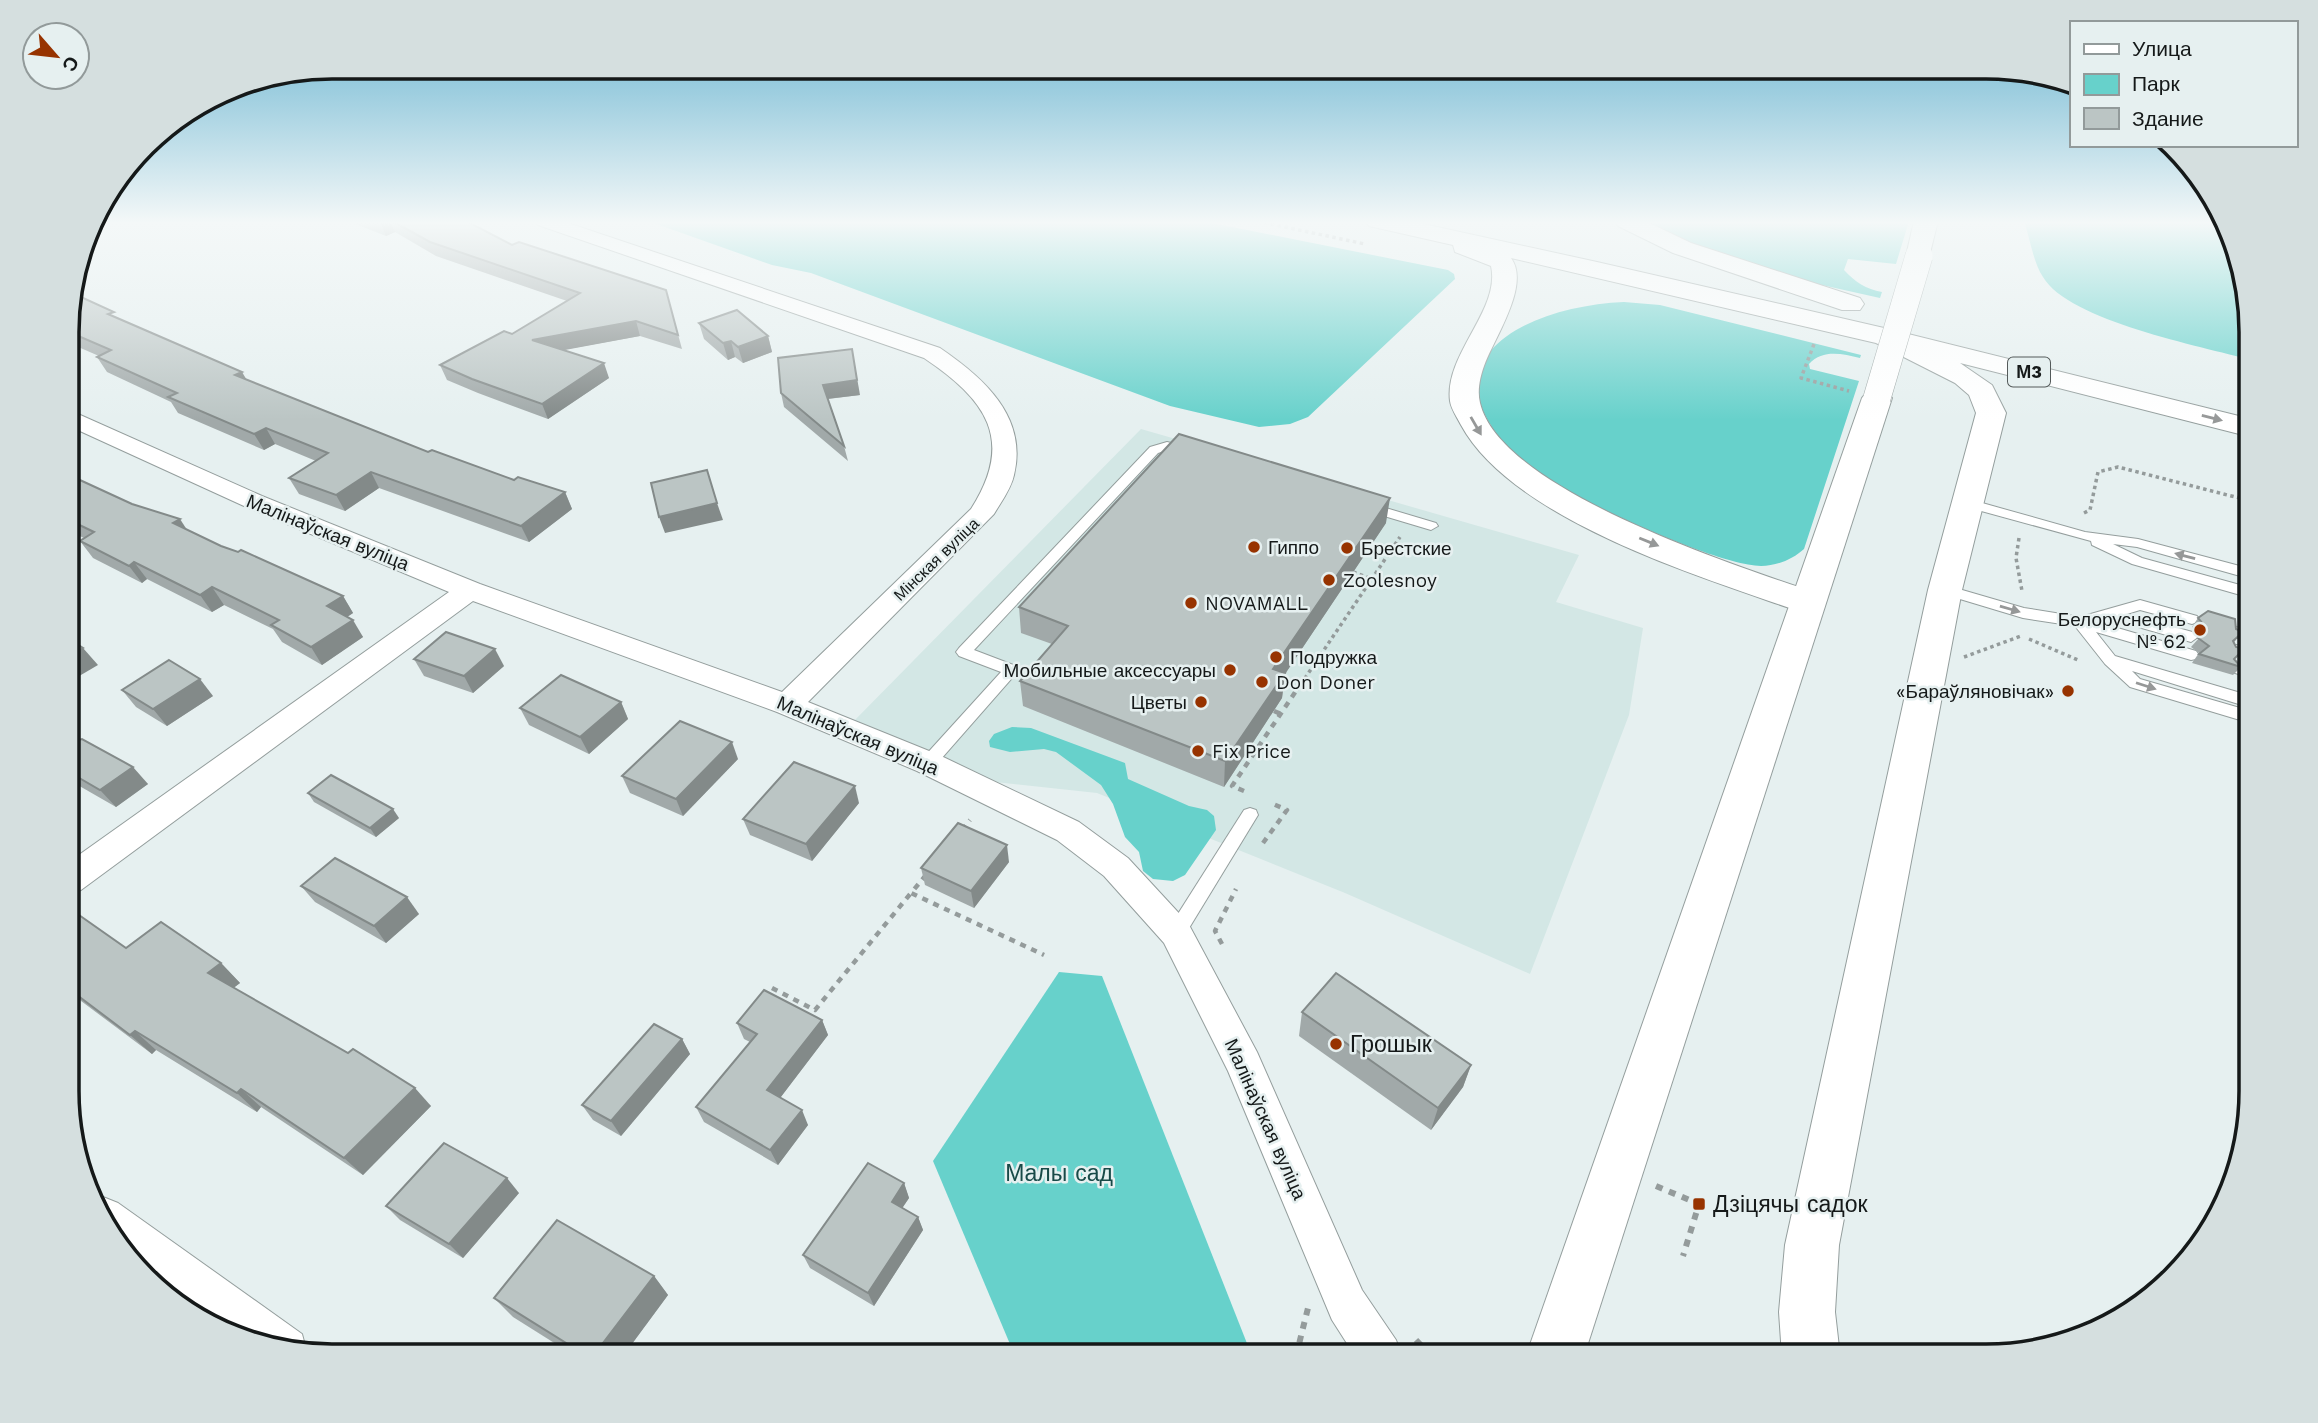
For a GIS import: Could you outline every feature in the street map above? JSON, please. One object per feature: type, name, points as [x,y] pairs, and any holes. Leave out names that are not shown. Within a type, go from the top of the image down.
[{"type":"main road","points":[[1504,287],[1470,362],[1465,381],[1464,402],[1474,425],[1489,447],[1507,465],[1555,496],[1630,534],[1807,602]]},
{"type":"main road","name":"М3","points":[[1678,287],[2239,425]]},
{"type":"main road","name":"М3","points":[[1776,287],[2239,400]]},
{"type":"main road","points":[[1801,287],[1851,304]]},
{"type":"main road","points":[[1559,1344],[1877,398],[1910,287]]},
{"type":"main road","points":[[1884,336],[1965,377],[1982,391],[2008,403],[2046,390],[2174,408]]},
{"type":"main road","points":[[1810,1344],[1807,1312],[1812,1245],[1945,590],[1968,503],[2008,403]]},
{"type":"street","name":"Мінская вуліца","points":[[741,287],[932,353],[971,379],[996,408],[1004,443],[1002,476],[981,514],[787,705]]},
{"type":"street","name":"Малінаўская вуліца","points":[[79,422],[253,501],[470,590],[787,705],[928,764],[1068,831],[1116,867],[1176,933],[1244,1064],[1347,1305],[1372,1344]]},
{"type":"street","points":[[79,873],[470,590]]},
{"type":"street","points":[[119,1229],[267,1336]]},
{"type":"lane","points":[[928,764],[1011,670],[964,652],[1154,450],[1167,446],[1207,456]]},
{"type":"lane","points":[[1352,501],[1431,526]]},
{"type":"lane","points":[[1968,503],[2084,536],[2138,543],[2239,571]]},
{"type":"lane","points":[[2084,536],[2137,561],[2239,590]]},
{"type":"lane","points":[[1945,590],[2023,613],[2080,622],[2191,655]]},
{"type":"lane","points":[[2080,622],[2140,605],[2192,620]]},
{"type":"lane","points":[[2109,613],[2192,637]]},
{"type":"lane","points":[[2080,622],[2110,660],[2135,683],[2239,714]]},
{"type":"lane","points":[[2110,660],[2239,698]]},
{"type":"lane","points":[[1176,933],[1250,815]]},
{"type":"path","points":[[1815,340],[1801,379],[1877,398]]},
{"type":"path","points":[[2082,514],[2090,510],[2098,472],[2118,467],[2239,498]]},
{"type":"path","points":[[2021,529],[2016,558],[2023,596]]},
{"type":"path","points":[[1250,794],[1232,786],[1404,531]]},
{"type":"path","points":[[1353,572],[1372,579]]},
{"type":"path","points":[[1274,711],[1281,714]]},
{"type":"path","points":[[1256,852],[1287,810],[1260,798]]},
{"type":"path","points":[[954,839],[970,820]]},
{"type":"path","points":[[772,988],[815,1010],[929,872]]},
{"type":"path","points":[[1226,952],[1215,931],[1238,885]]},
{"type":"path","points":[[911,893],[1044,955]]},
{"type":"path","points":[[1617,1168],[1699,1204],[1683,1256]]},
{"type":"path","points":[[1299,1344],[1310,1300]]},
{"type":"shaded area","points":[[1141,429],[1579,555],[1556,602],[1643,628],[1629,715],[1530,974],[1345,893],[1097,793],[995,782],[852,723]]},
{"type":"green space","points":[[850,287],[1446,287],[1308,417],[1290,424],[1259,427],[1170,406]]},
{"type":"green space","points":[[1832,287],[1868,287],[1882,292],[1880,298]]},
{"type":"green space","points":[[2052,287],[2235,287],[2239,315],[2239,357],[2138,330],[2079,307]]},
{"type":"green space","points":[[1624,302],[1660,305],[1861,355],[1860,358],[1827,354],[1809,364],[1810,369],[1859,381],[1804,549],[1795,556],[1767,566],[1739,562],[1708,554],[1636,524],[1566,490],[1538,473],[1520,459],[1490,424],[1478,393],[1481,367],[1496,345],[1521,327],[1552,314]]},
{"type":"green space","points":[[1012,727],[1031,728],[1125,763],[1128,779],[1189,806],[1207,810],[1214,816],[1216,830],[1185,875],[1173,881],[1153,879],[1143,871],[1139,852],[1125,837],[1113,804],[1101,785],[1056,752],[1044,749],[1010,752],[990,747],[989,741],[994,734]]},
{"type":"green space","name":"Малы сад","points":[[1059,972],[1102,976],[1247,1344],[1010,1344],[933,1161]]},
{"type":"building","points":[[564,287],[658,287],[666,290],[678,335],[636,321],[532,340],[604,363],[542,404],[440,365],[504,331],[512,334],[580,293]]},
{"type":"building","points":[[81,297],[114,312],[108,314],[242,372],[235,375],[428,452],[432,450],[514,480],[518,477],[565,492],[521,526],[371,472],[336,495],[289,478],[328,453],[266,428],[254,434],[168,397],[177,393],[97,357],[111,350],[79,336]]},
{"type":"building","points":[[737,310],[768,336],[738,347],[731,341],[723,343],[699,323]]},
{"type":"building","points":[[852,349],[857,380],[823,385],[844,446],[781,393],[778,358]]},
{"type":"building","name":"NOVAMALL","points":[[1179,434],[1390,498],[1273,669],[1285,673],[1225,761],[1020,681],[1068,626],[1019,607]]},
{"type":"building","points":[[707,470],[717,503],[659,517],[651,483]]},
{"type":"building","points":[[79,480],[132,504],[180,519],[173,523],[221,546],[238,552],[241,550],[343,596],[327,606],[353,620],[311,647],[271,625],[279,620],[212,587],[200,595],[134,562],[129,566],[80,541],[94,532],[79,525]]},
{"type":"building","points":[[2208,611],[2235,619],[2239,636],[2233,641],[2239,648],[2239,654],[2234,659],[2239,666],[2199,654],[2209,646],[2198,638],[2207,629],[2198,618]]},
{"type":"building","points":[[446,632],[495,649],[464,676],[414,659]]},
{"type":"building","points":[[169,660],[200,679],[153,709],[122,690]]},
{"type":"building","points":[[561,675],[621,702],[580,737],[520,708]]},
{"type":"building","points":[[680,721],[732,742],[676,799],[622,776]]},
{"type":"building","points":[[82,739],[133,767],[100,790],[79,778],[79,740]]},
{"type":"building","points":[[794,762],[855,786],[806,844],[743,819]]},
{"type":"building","points":[[331,775],[393,809],[370,828],[308,793]]},
{"type":"building","points":[[958,823],[1007,845],[971,891],[921,868]]},
{"type":"building","points":[[335,858],[407,897],[374,926],[301,886]]},
{"type":"building","points":[[79,915],[126,948],[161,922],[221,963],[208,973],[348,1053],[353,1049],[415,1088],[344,1158],[241,1089],[237,1093],[135,1031],[130,1035],[79,997]]},
{"type":"building","points":[[1336,973],[1471,1065],[1438,1108],[1302,1012]]},
{"type":"building","points":[[764,990],[822,1020],[767,1090],[802,1110],[770,1150],[696,1107],[757,1034],[737,1023]]},
{"type":"building","points":[[654,1024],[682,1039],[611,1121],[582,1105]]},
{"type":"building","points":[[444,1143],[507,1178],[449,1244],[386,1206]]},
{"type":"building","points":[[868,1163],[904,1183],[892,1202],[918,1217],[868,1293],[803,1255]]},
{"type":"building","points":[[557,1220],[654,1276],[602,1344],[568,1344],[494,1298]]},
{"type":"place","name":"Гиппо","points":[[1254,547]]},
{"type":"place","name":"Брестские","points":[[1347,548]]},
{"type":"place","name":"Zoolesnoy","points":[[1329,580]]},
{"type":"place","name":"NOVAMALL","points":[[1191,603]]},
{"type":"place","name":"Белоруснефть № 62","points":[[2200,630]]},
{"type":"place","name":"Подружка","points":[[1276,657]]},
{"type":"place","name":"Мобильные аксессуары","points":[[1230,670]]},
{"type":"place","name":"Don Doner","points":[[1262,682]]},
{"type":"place","name":"«Бараўляновічак»","points":[[2068,691]]},
{"type":"place","name":"Цветы","points":[[1201,702]]},
{"type":"place","name":"Fix Price","points":[[1198,751]]},
{"type":"place","name":"Грошык","points":[[1336,1044]]},
{"type":"place","name":"Дзіцячы садок","points":[[1699,1204]]}]
